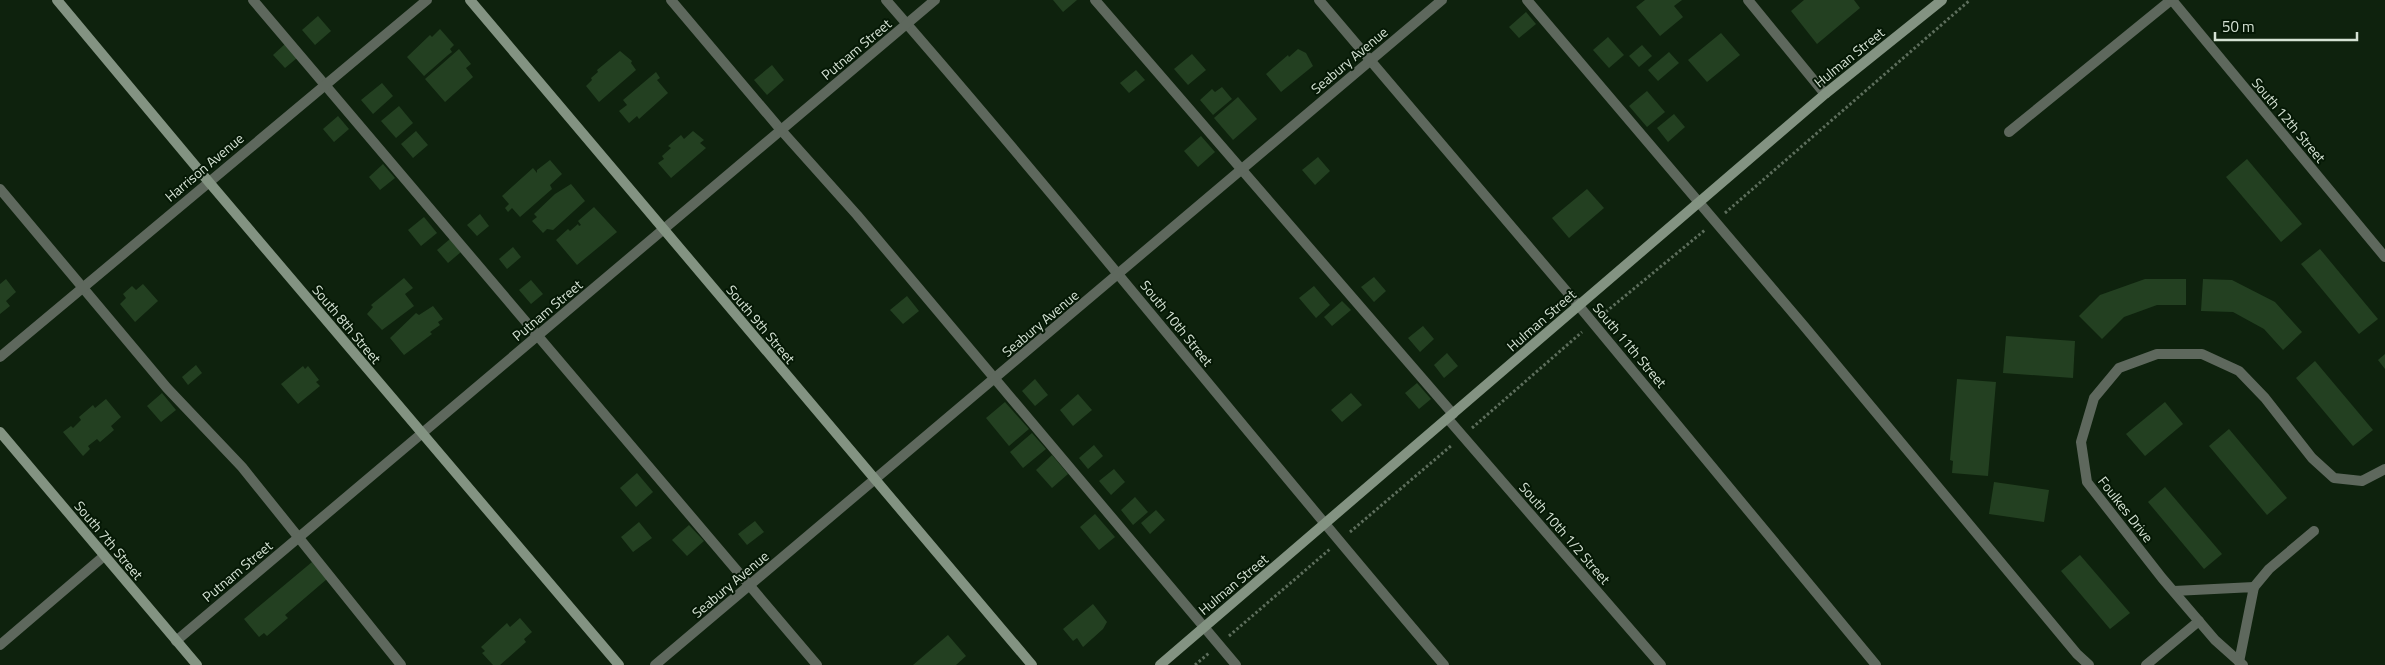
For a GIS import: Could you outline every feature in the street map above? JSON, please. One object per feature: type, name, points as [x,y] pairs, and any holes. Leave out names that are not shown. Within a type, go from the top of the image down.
[{"type":"street","name":"South 8th Street","points":[[57,0],[208,181],[619,665]]},
{"type":"street","points":[[253,0],[816,665]]},
{"type":"street","name":"Harrison Avenue","points":[[0,357],[324,84],[427,0]]},
{"type":"street","name":"South 9th Street","points":[[470,0],[1032,665]]},
{"type":"street","points":[[671,0],[781,130],[857,215],[1236,665]]},
{"type":"street","name":"South 10th Street","points":[[886,0],[1119,274],[1324,525],[1444,665]]},
{"type":"street","name":"Putnam Street","points":[[176,641],[935,0]]},
{"type":"street","name":"South 10th 1/2 Street","points":[[1095,0],[1661,665]]},
{"type":"street","name":"South 11th Street","points":[[1319,0],[1579,306],[1876,665]]},
{"type":"street","name":"Seabury Avenue","points":[[655,665],[1442,0]]},
{"type":"street","points":[[1527,0],[2089,665]]},
{"type":"street","points":[[1748,0],[1825,94]]},
{"type":"street","name":"Hulman Street","points":[[1160,665],[1825,94],[1942,0]]},
{"type":"street","points":[[2009,132],[2172,0]]},
{"type":"street","name":"South 12th Street","points":[[2172,0],[2385,257]]},
{"type":"street","points":[[0,189],[167,388],[242,467],[401,665]]},
{"type":"street","name":"Foulkes Drive","points":[[2241,663],[2215,640],[2087,482],[2081,442],[2094,398],[2119,368],[2157,354],[2202,354],[2239,371],[2265,398],[2312,458],[2334,478],[2362,481],[2385,469]]},
{"type":"street","name":"South 7th Street","points":[[0,432],[198,665]]},
{"type":"street","points":[[2241,663],[2254,587],[2269,569],[2314,531]]},
{"type":"street","points":[[0,645],[104,556]]},
{"type":"street","points":[[2174,591],[2254,587]]},
{"type":"street","points":[[2146,665],[2199,621]]},
{"type":"building","points":[[1053,0],[1077,0],[1063,12]]},
{"type":"building","points":[[1645,0],[1682,0],[1674,6],[1683,17],[1660,36],[1636,7]]},
{"type":"building","points":[[1804,0],[1854,0],[1860,8],[1817,44],[1791,11]]},
{"type":"building","points":[[1526,12],[1536,24],[1519,38],[1509,27]]},
{"type":"building","points":[[318,16],[331,31],[315,45],[302,30]]},
{"type":"building","points":[[440,29],[454,45],[450,49],[452,52],[424,76],[407,57],[430,35],[432,37]]},
{"type":"building","points":[[1721,33],[1740,55],[1707,82],[1688,60]]},
{"type":"building","points":[[1608,37],[1624,55],[1609,68],[1593,50]]},
{"type":"building","points":[[285,44],[297,58],[285,68],[273,55]]},
{"type":"building","points":[[1642,45],[1652,56],[1639,67],[1629,56]]},
{"type":"building","points":[[459,49],[471,64],[466,68],[473,77],[445,102],[425,79]]},
{"type":"building","points":[[1298,49],[1306,53],[1313,66],[1281,92],[1266,74]]},
{"type":"building","points":[[620,51],[632,61],[631,63],[636,70],[599,102],[586,86],[598,72],[597,70]]},
{"type":"building","points":[[1669,52],[1679,63],[1658,81],[1648,70]]},
{"type":"building","points":[[1192,54],[1206,70],[1188,85],[1174,69]]},
{"type":"building","points":[[772,65],[784,80],[767,95],[754,80]]},
{"type":"building","points":[[1136,70],[1145,80],[1129,93],[1120,83]]},
{"type":"building","points":[[656,72],[660,78],[657,80],[668,93],[639,119],[637,116],[629,123],[619,111],[627,105],[623,100]]},
{"type":"building","points":[[382,83],[393,96],[373,114],[361,100]]},
{"type":"building","points":[[1222,87],[1232,99],[1213,115],[1200,100],[1212,89],[1215,92]]},
{"type":"building","points":[[1647,91],[1665,112],[1647,127],[1629,106]]},
{"type":"building","points":[[1238,97],[1257,119],[1233,140],[1214,118]]},
{"type":"building","points":[[399,106],[413,123],[396,138],[381,121]]},
{"type":"building","points":[[1674,114],[1685,127],[1668,142],[1657,128]]},
{"type":"building","points":[[338,116],[349,129],[334,142],[323,129]]},
{"type":"building","points":[[416,131],[428,145],[413,158],[401,144]]},
{"type":"building","points":[[693,131],[704,140],[700,143],[706,148],[671,178],[658,163],[664,159],[662,156],[671,148],[668,146],[681,135],[684,139]]},
{"type":"building","points":[[1201,136],[1215,152],[1198,167],[1184,151]]},
{"type":"building","points":[[1318,157],[1330,171],[1315,185],[1302,170]]},
{"type":"building","points":[[2247,159],[2302,224],[2281,242],[2226,177]]},
{"type":"building","points":[[550,160],[562,174],[550,185],[552,189],[520,217],[512,208],[508,212],[505,208],[509,204],[502,196],[533,168],[537,173],[537,170]]},
{"type":"building","points":[[383,164],[395,178],[380,190],[369,177]]},
{"type":"building","points":[[571,184],[585,201],[553,230],[547,229],[543,233],[532,221],[537,217],[534,214],[555,194]]},
{"type":"building","points":[[1587,189],[1604,208],[1569,238],[1552,218]]},
{"type":"building","points":[[594,207],[617,232],[577,265],[556,240],[568,229],[570,231],[578,224],[579,226],[581,225],[578,221]]},
{"type":"building","points":[[480,214],[489,226],[477,236],[467,225]]},
{"type":"building","points":[[424,217],[437,233],[421,246],[408,230]]},
{"type":"building","points":[[450,239],[461,252],[448,263],[437,250]]},
{"type":"building","points":[[513,247],[521,257],[507,269],[499,259]]},
{"type":"building","points":[[2320,249],[2378,319],[2359,334],[2301,264]]},
{"type":"building","points":[[1374,277],[1386,291],[1374,302],[1361,287]]},
{"type":"building","points":[[404,278],[413,288],[405,294],[414,306],[382,330],[367,314],[373,307],[371,305]]},
{"type":"building","points":[[6,279],[16,292],[6,301],[10,306],[0,314],[0,284]]},
{"type":"building","points":[[2145,279],[2186,279],[2186,305],[2157,305],[2124,317],[2102,339],[2079,316],[2100,295]]},
{"type":"building","points":[[2203,279],[2232,280],[2275,302],[2302,332],[2283,350],[2264,329],[2233,312],[2201,311]]},
{"type":"building","points":[[531,280],[543,294],[531,304],[519,290]]},
{"type":"building","points":[[143,284],[158,301],[135,322],[120,304],[126,298],[123,294],[132,286],[136,290]]},
{"type":"building","points":[[1314,286],[1330,305],[1316,318],[1299,298]]},
{"type":"building","points":[[907,296],[919,311],[903,324],[890,310]]},
{"type":"building","points":[[1342,301],[1351,310],[1332,326],[1324,317]]},
{"type":"building","points":[[433,306],[443,319],[438,322],[440,325],[430,332],[432,334],[404,355],[390,338],[416,313],[419,315]]},
{"type":"building","points":[[1423,326],[1434,339],[1420,352],[1408,338]]},
{"type":"building","points":[[2006,336],[2075,341],[2073,378],[2003,373]]},
{"type":"building","points":[[1447,353],[1458,366],[1444,378],[1434,365]]},
{"type":"building","points":[[2385,354],[2385,369],[2378,360]]},
{"type":"building","points":[[2315,361],[2373,430],[2353,446],[2296,378]]},
{"type":"building","points":[[196,365],[202,373],[188,385],[182,377]]},
{"type":"building","points":[[303,366],[305,369],[308,366],[319,380],[316,382],[320,386],[298,404],[281,384]]},
{"type":"building","points":[[1035,379],[1048,395],[1035,406],[1022,391]]},
{"type":"building","points":[[1957,379],[1996,382],[1988,476],[1952,473],[1953,461],[1950,460]]},
{"type":"building","points":[[1417,383],[1431,399],[1419,409],[1405,393]]},
{"type":"building","points":[[162,393],[176,410],[161,422],[147,406]]},
{"type":"building","points":[[1351,393],[1362,405],[1342,422],[1331,410]]},
{"type":"building","points":[[1078,394],[1092,410],[1073,426],[1060,410]]},
{"type":"building","points":[[106,399],[121,417],[111,426],[114,430],[100,442],[97,439],[88,446],[90,449],[83,456],[63,432],[71,426],[73,428],[81,420],[79,417],[93,405],[95,408]]},
{"type":"building","points":[[1005,402],[1029,429],[1009,446],[986,418]]},
{"type":"building","points":[[2165,402],[2183,424],[2145,456],[2126,434]]},
{"type":"building","points":[[2229,429],[2287,498],[2267,515],[2209,446]]},
{"type":"building","points":[[1032,433],[1046,449],[1023,468],[1010,452]]},
{"type":"building","points":[[1094,445],[1103,456],[1088,469],[1079,458]]},
{"type":"building","points":[[1052,455],[1068,474],[1052,488],[1036,470]]},
{"type":"building","points":[[1114,469],[1125,482],[1111,495],[1099,481]]},
{"type":"building","points":[[637,473],[653,492],[636,507],[620,488]]},
{"type":"building","points":[[1994,482],[2049,490],[2044,522],[1989,514]]},
{"type":"building","points":[[2165,487],[2222,554],[2204,569],[2148,502]]},
{"type":"building","points":[[1135,497],[1148,512],[1133,525],[1121,510]]},
{"type":"building","points":[[1156,510],[1165,520],[1150,534],[1141,523]]},
{"type":"building","points":[[1095,514],[1115,537],[1099,550],[1080,527]]},
{"type":"building","points":[[755,521],[764,532],[747,545],[738,534]]},
{"type":"building","points":[[639,522],[652,538],[633,552],[621,537]]},
{"type":"building","points":[[689,525],[704,541],[687,556],[672,540]]},
{"type":"building","points":[[2080,555],[2130,613],[2110,629],[2061,571]]},
{"type":"building","points":[[312,562],[327,579],[285,615],[288,618],[267,636],[264,633],[259,637],[244,619]]},
{"type":"building","points":[[1093,604],[1107,622],[1103,629],[1083,647],[1077,638],[1073,641],[1063,629]]},
{"type":"building","points":[[520,618],[532,632],[524,639],[526,642],[500,665],[493,665],[482,653],[485,651],[481,647],[507,623],[510,627]]},
{"type":"building","points":[[948,635],[966,656],[956,665],[913,665]]}]
